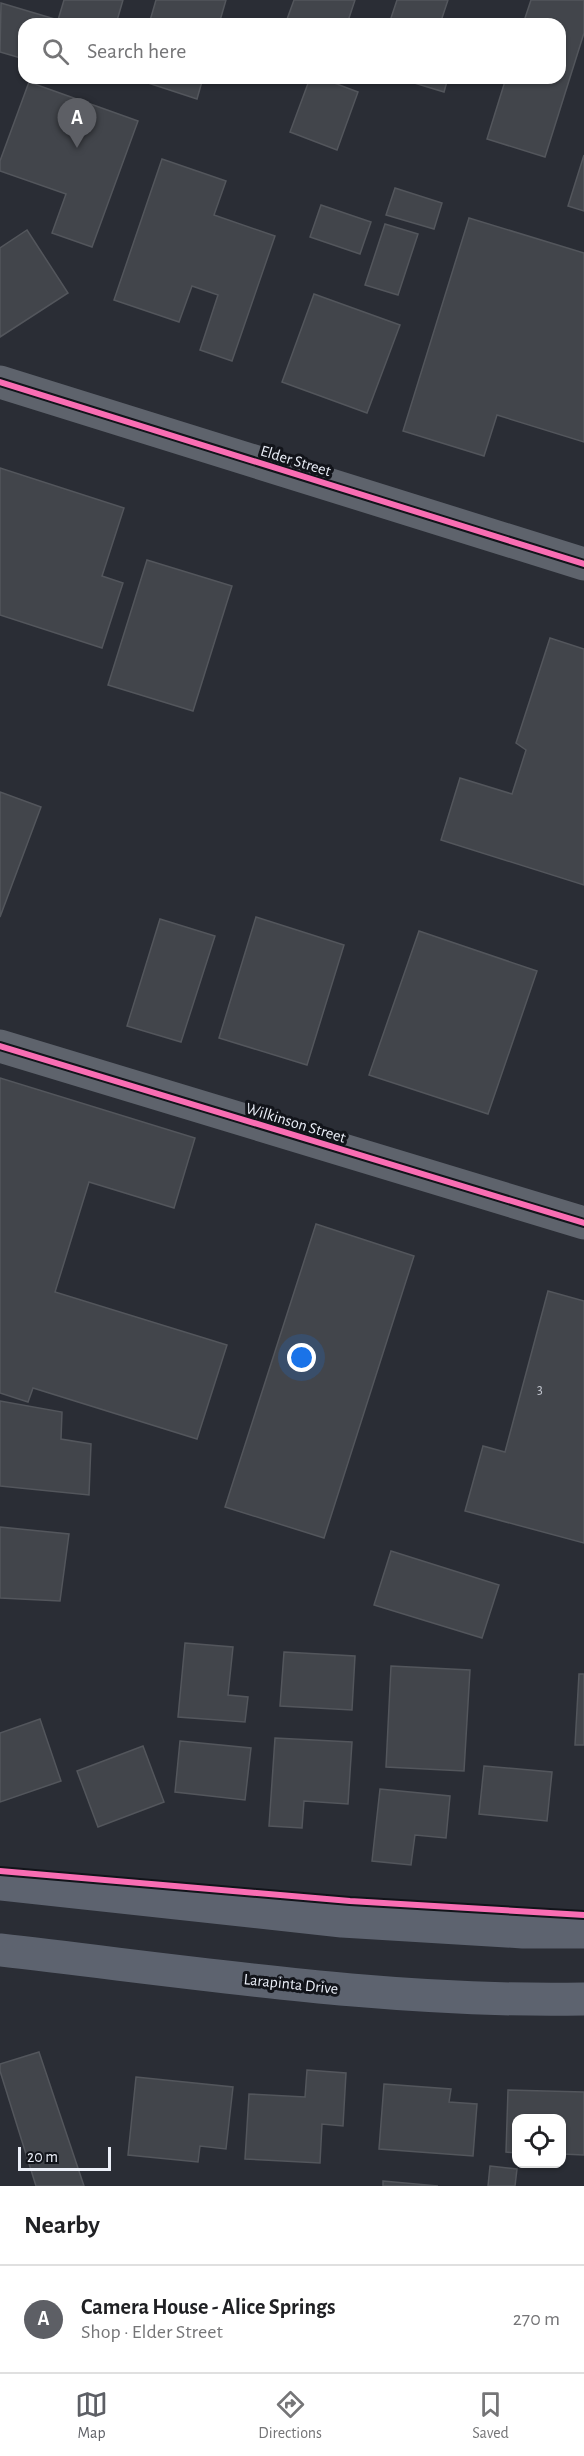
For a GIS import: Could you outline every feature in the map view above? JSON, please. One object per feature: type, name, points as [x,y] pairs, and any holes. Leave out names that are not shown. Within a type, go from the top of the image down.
[{"type":"main road","points":[[0,1884],[342,1921],[522,1932],[584,1932]]},
{"type":"main road","name":"Larapinta Drive","points":[[0,1950],[402,1995],[529,2000],[584,1999]]},
{"type":"street","name":"Elder Street","points":[[0,382],[584,564]]},
{"type":"street","name":"Wilkinson Street","points":[[0,1046],[584,1223]]},
{"type":"building","points":[[64,0],[123,0],[118,18],[59,18]]},
{"type":"building","points":[[156,0],[226,0],[221,18],[151,18]]},
{"type":"building","points":[[294,0],[355,0],[349,18],[287,18]]},
{"type":"building","points":[[397,0],[448,0],[442,18],[391,18]]},
{"type":"building","points":[[531,0],[584,0],[584,33],[545,157],[487,139],[504,84],[566,84],[566,18],[525,18]]},
{"type":"building","points":[[1,3],[51,18],[18,18],[18,57],[0,52]]},
{"type":"building","points":[[28,84],[35,84],[138,121],[92,247],[52,233],[66,194],[0,171],[0,161]]},
{"type":"building","points":[[151,84],[201,84],[197,99]]},
{"type":"building","points":[[308,84],[337,84],[358,92],[337,150],[290,132]]},
{"type":"building","points":[[418,84],[446,84],[444,92]]},
{"type":"building","points":[[584,155],[584,211],[568,206]]},
{"type":"building","points":[[162,159],[226,181],[214,215],[275,236],[232,361],[200,350],[218,295],[192,286],[179,322],[114,300]]},
{"type":"building","points":[[395,188],[442,203],[434,229],[386,215]]},
{"type":"building","points":[[321,205],[371,222],[360,254],[310,237]]},
{"type":"building","points":[[469,218],[584,253],[584,442],[497,415],[484,456],[403,431]]},
{"type":"building","points":[[385,224],[418,234],[398,295],[365,285]]},
{"type":"building","points":[[27,230],[68,293],[0,337],[0,248]]},
{"type":"building","points":[[314,294],[400,325],[367,413],[282,382]]},
{"type":"building","points":[[0,468],[124,508],[102,576],[123,583],[102,648],[0,615]]},
{"type":"building","points":[[147,560],[232,586],[193,711],[108,685]]},
{"type":"building","points":[[550,638],[584,649],[584,885],[441,840],[460,778],[512,794],[526,750],[516,743]]},
{"type":"building","points":[[0,792],[41,807],[0,917]]},
{"type":"building","points":[[256,917],[344,945],[307,1065],[219,1038]]},
{"type":"building","points":[[160,919],[215,936],[181,1042],[127,1026]]},
{"type":"building","points":[[419,931],[537,971],[488,1114],[369,1075]]},
{"type":"building","points":[[0,1078],[195,1138],[174,1208],[89,1182],[55,1292],[227,1345],[197,1439],[33,1388],[28,1402],[0,1393]]},
{"type":"building","points":[[316,1224],[414,1256],[324,1538],[225,1507]]},
{"type":"building","points":[[548,1291],[584,1301],[584,1543],[465,1511],[483,1446],[505,1452]]},
{"type":"building","points":[[0,1401],[62,1412],[61,1439],[91,1444],[89,1495],[0,1486]]},
{"type":"building","points":[[0,1527],[69,1534],[60,1601],[0,1598]]},
{"type":"building","points":[[391,1551],[499,1585],[482,1638],[374,1605]]},
{"type":"building","points":[[185,1643],[233,1647],[228,1695],[248,1697],[245,1722],[178,1717]]},
{"type":"building","points":[[284,1652],[355,1656],[352,1710],[280,1706]]},
{"type":"building","points":[[391,1666],[470,1670],[464,1771],[386,1767]]},
{"type":"building","points":[[579,1674],[584,1674],[584,1745],[575,1745]]},
{"type":"building","points":[[40,1719],[61,1781],[0,1802],[0,1733]]},
{"type":"building","points":[[275,1738],[352,1742],[348,1804],[304,1801],[302,1828],[269,1826]]},
{"type":"building","points":[[180,1741],[251,1748],[245,1800],[175,1792]]},
{"type":"building","points":[[143,1746],[164,1802],[98,1827],[77,1771]]},
{"type":"building","points":[[484,1766],[552,1772],[547,1821],[479,1814]]},
{"type":"building","points":[[380,1789],[450,1796],[446,1838],[415,1835],[411,1865],[372,1861]]},
{"type":"building","points":[[39,2052],[84,2186],[36,2186],[0,2071],[0,2064]]},
{"type":"building","points":[[307,2070],[346,2073],[343,2126],[322,2124],[320,2163],[245,2159],[249,2094],[305,2097]]},
{"type":"building","points":[[136,2077],[233,2087],[226,2149],[200,2146],[198,2162],[128,2155]]},
{"type":"building","points":[[384,2084],[451,2089],[449,2102],[477,2104],[473,2156],[379,2149]]},
{"type":"building","points":[[508,2090],[584,2092],[584,2155],[566,2154],[566,2114],[512,2114],[512,2153],[506,2152]]},
{"type":"building","points":[[490,2166],[517,2169],[515,2186],[488,2186]]},
{"type":"building","points":[[383,2181],[438,2186],[383,2186]]},
{"type":"cycle path","points":[[0,382],[584,564]]},
{"type":"cycle path","points":[[0,1046],[584,1223]]},
{"type":"cycle path","points":[[0,1871],[350,1901],[584,1915]]},
{"type":"place","name":"Camera House - Alice Springs","points":[[77,148]]}]
